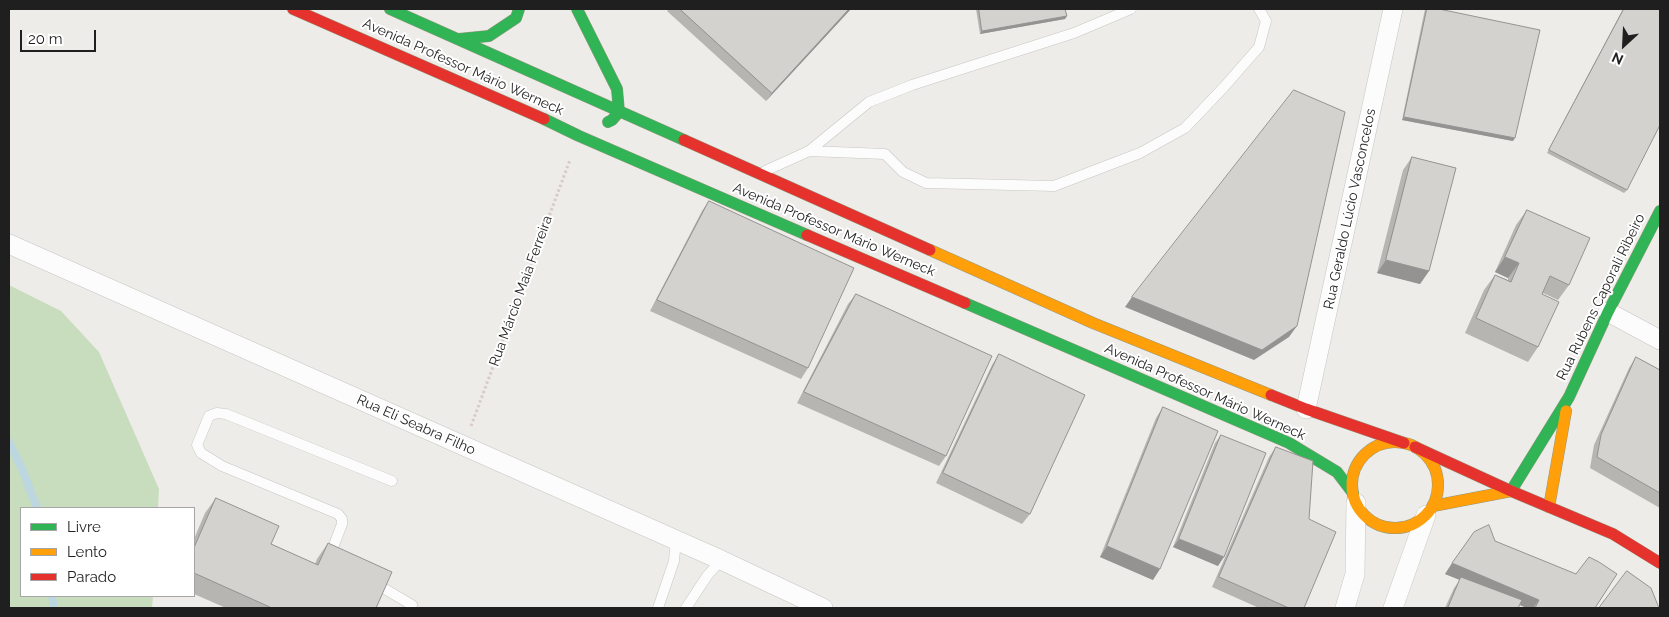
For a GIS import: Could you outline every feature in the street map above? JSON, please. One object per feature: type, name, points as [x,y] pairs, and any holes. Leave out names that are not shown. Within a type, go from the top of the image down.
[{"type":"main road","name":"Avenida Professor Mário Werneck","points":[[292,9],[445,77],[548,120],[579,136],[1289,443],[1337,472],[1354,498]]},
{"type":"main road","name":"Avenida Professor Mário Werneck","points":[[390,9],[1093,323],[1306,409],[1410,445],[1511,491],[1613,534],[1660,563]]},
{"type":"main road","points":[[459,39],[489,36],[516,18],[519,9]]},
{"type":"main road","points":[[577,9],[617,88],[619,112],[612,120],[579,136]]},
{"type":"main road","name":"Rua Rubens Caporali Ribeiro","points":[[1511,491],[1569,397],[1608,312],[1660,211]]},
{"type":"main road","name":"Rua Rubens Caporali Ribeiro","points":[[1549,507],[1569,397]]},
{"type":"main road","points":[[1383,444],[1410,445],[1424,454],[1431,463],[1436,473],[1437,490],[1429,510],[1416,522],[1405,527],[1393,528],[1382,526],[1371,521],[1362,513],[1354,498],[1352,482],[1354,472],[1358,462],[1365,454],[1383,444]]},
{"type":"main road","points":[[1429,510],[1511,491]]},
{"type":"street","name":"Rua Geraldo Lúcio Vasconcelos","points":[[1306,409],[1393,9]]},
{"type":"street","name":"Rua Eli Seabra Filho","points":[[9,244],[721,560],[823,608]]},
{"type":"street","points":[[1608,312],[1660,340]]},
{"type":"street","points":[[1345,608],[1355,574],[1354,498]]},
{"type":"street","points":[[1393,608],[1429,510]]},
{"type":"lane","points":[[760,173],[809,151],[868,102],[1074,33],[1130,9]]},
{"type":"lane","points":[[809,151],[885,154],[903,172],[926,183],[1054,186],[1140,154],[1185,128],[1259,47],[1266,21],[1259,9]]},
{"type":"lane","points":[[340,567],[331,560],[342,524],[342,519],[338,514],[222,466],[201,453],[197,445],[210,416],[217,413],[226,414],[392,481]]},
{"type":"lane","points":[[658,608],[674,561],[676,540]]},
{"type":"lane","points":[[686,608],[707,576],[721,560]]},
{"type":"lane","points":[[364,578],[380,585],[412,605],[410,608]]},
{"type":"path","name":"Rua Márcio Maia Ferreira","points":[[463,446],[579,136]]},
{"type":"green space","points":[[9,285],[61,311],[99,352],[159,489],[158,507],[20,507],[20,597],[153,597],[152,608],[9,608]]},
{"type":"building","points":[[680,9],[849,9],[772,93]]},
{"type":"building","points":[[979,9],[1065,9],[1067,16],[982,31]]},
{"type":"building","points":[[1427,9],[1439,9],[1540,30],[1515,138],[1404,117]]},
{"type":"building","points":[[1624,9],[1660,9],[1660,125],[1627,190],[1549,150]]},
{"type":"building","points":[[1294,90],[1345,112],[1297,326],[1262,350],[1132,297]]},
{"type":"building","points":[[1412,157],[1456,168],[1429,271],[1386,260]]},
{"type":"building","points":[[709,201],[854,268],[808,368],[657,300]]},
{"type":"building","points":[[1527,210],[1590,238],[1569,285],[1550,276],[1542,294],[1559,302],[1538,347],[1476,318],[1495,275],[1511,282],[1519,263],[1505,257]]},
{"type":"building","points":[[856,294],[992,356],[946,456],[804,392]]},
{"type":"building","points":[[999,354],[1085,395],[1030,514],[943,473]]},
{"type":"building","points":[[1636,357],[1660,370],[1660,493],[1597,457],[1601,435]]},
{"type":"building","points":[[1163,407],[1218,431],[1160,569],[1107,546]]},
{"type":"building","points":[[1221,435],[1266,453],[1224,557],[1179,539]]},
{"type":"building","points":[[1276,447],[1313,461],[1309,519],[1336,532],[1304,608],[1289,608],[1219,577]]},
{"type":"building","points":[[216,498],[279,526],[271,544],[318,565],[328,543],[392,572],[376,608],[272,608],[195,573],[195,546]]},
{"type":"building","points":[[1489,525],[1495,541],[1576,574],[1589,557],[1617,574],[1595,608],[1535,608],[1539,600],[1452,563],[1474,532]]},
{"type":"building","points":[[1627,571],[1651,588],[1659,608],[1599,608]]},
{"type":"building","points":[[1461,577],[1522,600],[1518,608],[1448,608]]},
{"type":"waterway","points":[[9,442],[23,471],[37,507]]},
{"type":"waterway","points":[[52,597],[54,608]]},
{"type":"traffic: fast","points":[[390,9],[684,140]]},
{"type":"traffic: fast","points":[[459,39],[489,36],[516,18],[519,9]]},
{"type":"traffic: fast","points":[[577,9],[617,89],[619,112],[608,122]]},
{"type":"traffic: fast","points":[[544,119],[807,235]]},
{"type":"traffic: fast","points":[[1511,491],[1569,397],[1608,312],[1660,211]]},
{"type":"traffic: fast","points":[[965,303],[1289,443],[1337,472],[1353,493]]},
{"type":"traffic: slow","points":[[930,250],[1093,323],[1271,395]]},
{"type":"traffic: slow","points":[[1549,507],[1566,411]]},
{"type":"traffic: slow","points":[[1395,442],[1419,449],[1431,461],[1438,485],[1431,509],[1419,521],[1395,528],[1371,521],[1359,509],[1352,485],[1359,461],[1371,449],[1395,442]]},
{"type":"traffic: slow","points":[[1433,506],[1511,491]]},
{"type":"traffic: jam","points":[[293,9],[544,119]]},
{"type":"traffic: jam","points":[[684,140],[930,250]]},
{"type":"traffic: jam","points":[[807,235],[965,303]]},
{"type":"traffic: jam","points":[[1271,395],[1404,443]]},
{"type":"traffic: jam","points":[[1415,447],[1511,491],[1613,534],[1660,563]]}]
